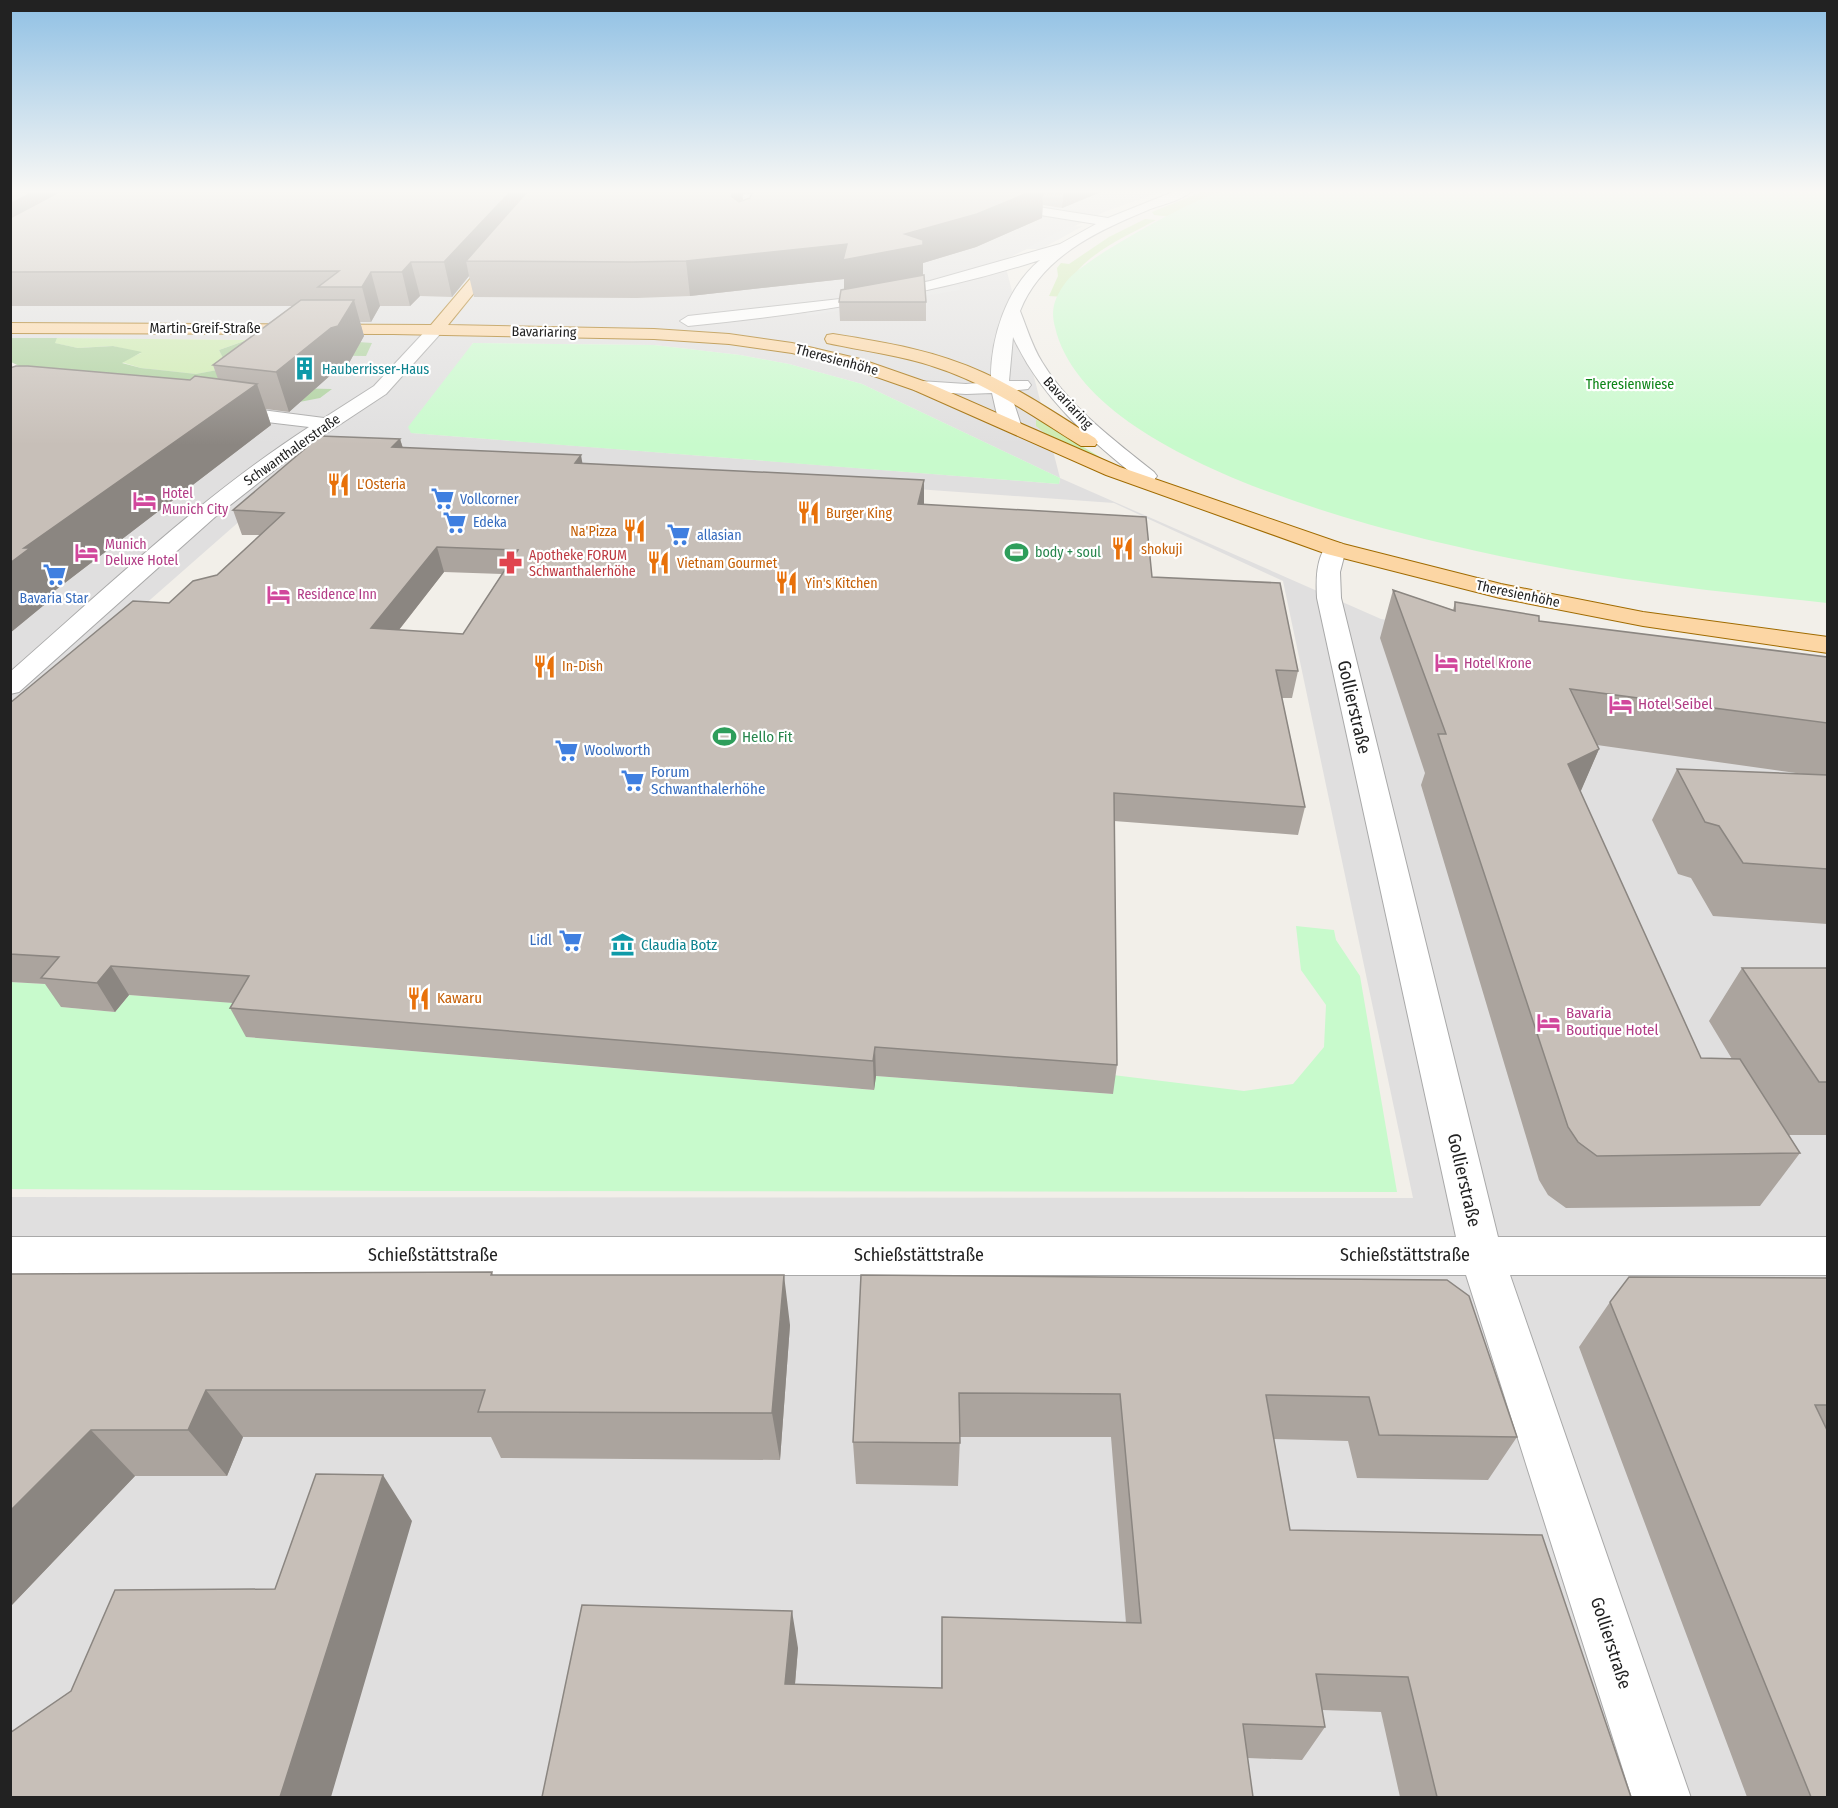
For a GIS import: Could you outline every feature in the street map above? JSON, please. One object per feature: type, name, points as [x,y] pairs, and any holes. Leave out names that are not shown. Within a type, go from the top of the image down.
[{"type":"main road","name":"Schwanthalerstraße","points":[[440,323],[478,276]]},
{"type":"main road","name":"Martin-Greif-Straße","points":[[10,316],[440,323]]},
{"type":"main road","name":"Bavariaring","points":[[440,323],[688,321]]},
{"type":"main road","name":"Theresienhöhe","points":[[688,321],[783,331],[881,347],[953,366],[999,388],[1147,476],[1216,509]]},
{"type":"main road","name":"Martin-Greif-Straße","points":[[10,328],[440,323]]},
{"type":"main road","name":"Bavariaring","points":[[440,323],[654,334]]},
{"type":"main road","name":"Theresienhöhe","points":[[654,334],[729,339],[792,348],[854,363],[920,386],[1113,471],[1335,549],[1460,582],[1611,613],[1827,645]]},
{"type":"street","name":"Bavariaring","points":[[688,321],[792,310],[877,297],[966,276]]},
{"type":"street","name":"Bavariaring","points":[[999,388],[1002,349],[1021,292],[1031,276]]},
{"type":"street","name":"Bavariaring","points":[[1013,312],[1025,347],[1043,377],[1062,400],[1096,433],[1147,476]]},
{"type":"street","name":"Schwanthalerstraße","points":[[10,686],[207,512],[327,424],[380,390],[440,323]]},
{"type":"street","points":[[920,386],[966,389],[999,388],[1022,385],[1043,377]]},
{"type":"street","points":[[999,388],[1004,412],[1011,425]]},
{"type":"street","points":[[200,408],[327,424]]},
{"type":"street","name":"Gollierstraße","points":[[1335,549],[1328,572],[1329,598],[1481,1255],[1662,1797]]},
{"type":"street","name":"Schießstättstraße","points":[[10,1256],[1827,1256]]},
{"type":"shaded area","points":[[10,276],[1008,276],[1060,478],[1381,619],[1827,679],[1827,1797],[11,1797],[11,1197],[1413,1198],[1283,581],[1114,503],[324,447],[11,722],[11,401],[268,340],[11,338]],"holes":[[[473,343],[654,345],[740,355],[789,364],[862,384],[1060,478],[1059,484],[412,433]]]},
{"type":"shaded area","points":[[959,285],[960,290],[806,316],[807,310]]},
{"type":"green space","points":[[1058,276],[1073,276],[1064,297],[1049,296]]},
{"type":"green space","name":"Theresienwiese","points":[[1072,276],[1827,276],[1827,603],[1633,580],[1490,554],[1399,532],[1306,505],[1217,471],[1141,430],[1085,382],[1055,327],[1053,314],[1055,303],[1066,282]]},
{"type":"green space","points":[[10,338],[57,338],[55,343],[78,348],[113,346],[142,352],[122,363],[141,368],[196,374],[228,368],[219,350],[247,340],[317,339],[372,343],[366,356],[286,355],[248,387],[332,389],[320,398],[289,404],[46,379],[11,362]]},
{"type":"green space","points":[[57,338],[247,340],[219,350],[228,368],[196,374],[141,368],[121,362],[141,353],[113,346],[78,348],[54,343]]},
{"type":"green space","points":[[473,343],[654,345],[740,355],[789,364],[862,384],[1060,478],[1059,484],[411,433],[408,427]]},
{"type":"green space","points":[[1036,420],[1108,462],[1103,462],[1046,434],[1036,426]]},
{"type":"green space","points":[[1296,926],[1334,930],[1336,940],[1360,976],[1397,1192],[11,1189],[10,982],[78,986],[61,1007],[115,1012],[129,995],[264,1005],[246,1037],[873,1090],[876,1076],[1113,1094],[1113,1075],[1244,1091],[1293,1084],[1324,1047],[1326,1005],[1301,970]]},
{"type":"building","points":[[332,276],[368,276],[362,287],[318,287]]},
{"type":"building","points":[[924,276],[926,302],[839,302],[841,290]]},
{"type":"building","points":[[301,300],[354,300],[338,326],[331,328],[276,372],[213,365]]},
{"type":"building","points":[[16,366],[190,380],[195,376],[257,384],[24,548],[30,548],[10,563],[10,368]]},
{"type":"building","points":[[320,436],[400,439],[392,447],[581,455],[575,463],[924,480],[918,504],[1146,517],[1152,577],[1280,583],[1298,671],[1276,670],[1305,807],[1114,793],[1117,1065],[875,1047],[873,1061],[230,1008],[249,976],[111,966],[97,983],[41,978],[59,957],[10,954],[10,703],[133,601],[169,603],[193,581],[217,575],[284,513],[233,510]],"holes":[[[437,547],[518,550],[463,634],[371,628]]]},
{"type":"building","points":[[1393,590],[1455,611],[1455,602],[1539,616],[1539,621],[1827,657],[1827,723],[1570,689],[1599,749],[1568,764],[1701,1058],[1740,1059],[1800,1153],[1597,1156],[1578,1142],[1568,1127],[1438,734],[1446,734]]},
{"type":"building","points":[[1677,769],[1827,775],[1827,869],[1743,863],[1719,826],[1705,822]]},
{"type":"building","points":[[1742,968],[1827,968],[1827,1082],[1819,1082]]},
{"type":"building","points":[[492,1272],[491,1275],[784,1275],[772,1413],[478,1412],[485,1390],[206,1390],[188,1430],[91,1430],[10,1511],[10,1274]]},
{"type":"building","points":[[861,1275],[1447,1280],[1469,1296],[1517,1437],[1379,1435],[1369,1397],[1266,1395],[1290,1530],[1542,1535],[1631,1797],[1437,1797],[1408,1677],[1316,1674],[1325,1727],[1243,1724],[1253,1797],[542,1797],[582,1605],[792,1611],[785,1684],[942,1688],[942,1617],[1141,1623],[1120,1394],[959,1393],[960,1443],[853,1442]]},
{"type":"building","points":[[1629,1277],[1827,1278],[1827,1405],[1815,1405],[1827,1430],[1827,1797],[1811,1797],[1610,1302]]},
{"type":"building","points":[[316,1474],[383,1475],[280,1797],[10,1797],[10,1733],[71,1691],[115,1590],[275,1589]]},
{"type":"place","name":"Hauberrisser-Haus","points":[[304,369]]},
{"type":"place","name":"L'Osteria","points":[[339,484]]},
{"type":"place","name":"Vollcorner","points":[[442,499]]},
{"type":"place","name":"Hotel Munich City","points":[[144,501]]},
{"type":"place","name":"Burger King","points":[[808,513]]},
{"type":"place","name":"Edeka","points":[[455,522]]},
{"type":"place","name":"Na'Pizza","points":[[635,531]]},
{"type":"place","name":"allasian","points":[[679,535]]},
{"type":"place","name":"shokuji","points":[[1123,549]]},
{"type":"place","name":"Munich Deluxe Hotel","points":[[87,552]]},
{"type":"place","name":"body + soul","points":[[1017,552]]},
{"type":"place","name":"Apotheke FORUM Schwanthalerhöhe","points":[[511,563]]},
{"type":"place","name":"Vietnam Gourmet","points":[[659,563]]},
{"type":"place","name":"Bavaria Star","points":[[54,574]]},
{"type":"place","name":"Yin's Kitchen","points":[[787,583]]},
{"type":"place","name":"Residence Inn","points":[[279,594]]},
{"type":"place","name":"Hotel Krone","points":[[1446,663]]},
{"type":"place","name":"In-Dish","points":[[544,666]]},
{"type":"place","name":"Hotel Seibel","points":[[1620,704]]},
{"type":"place","name":"Hello Fit","points":[[724,737]]},
{"type":"place","name":"Woolworth","points":[[566,750]]},
{"type":"place","name":"Forum Schwanthalerhöhe","points":[[633,781]]},
{"type":"place","name":"Lidl","points":[[570,940]]},
{"type":"place","name":"Claudia Botz","points":[[623,945]]},
{"type":"place","name":"Kawaru","points":[[419,998]]},
{"type":"place","name":"Bavaria Boutique Hotel","points":[[1548,1022]]}]
